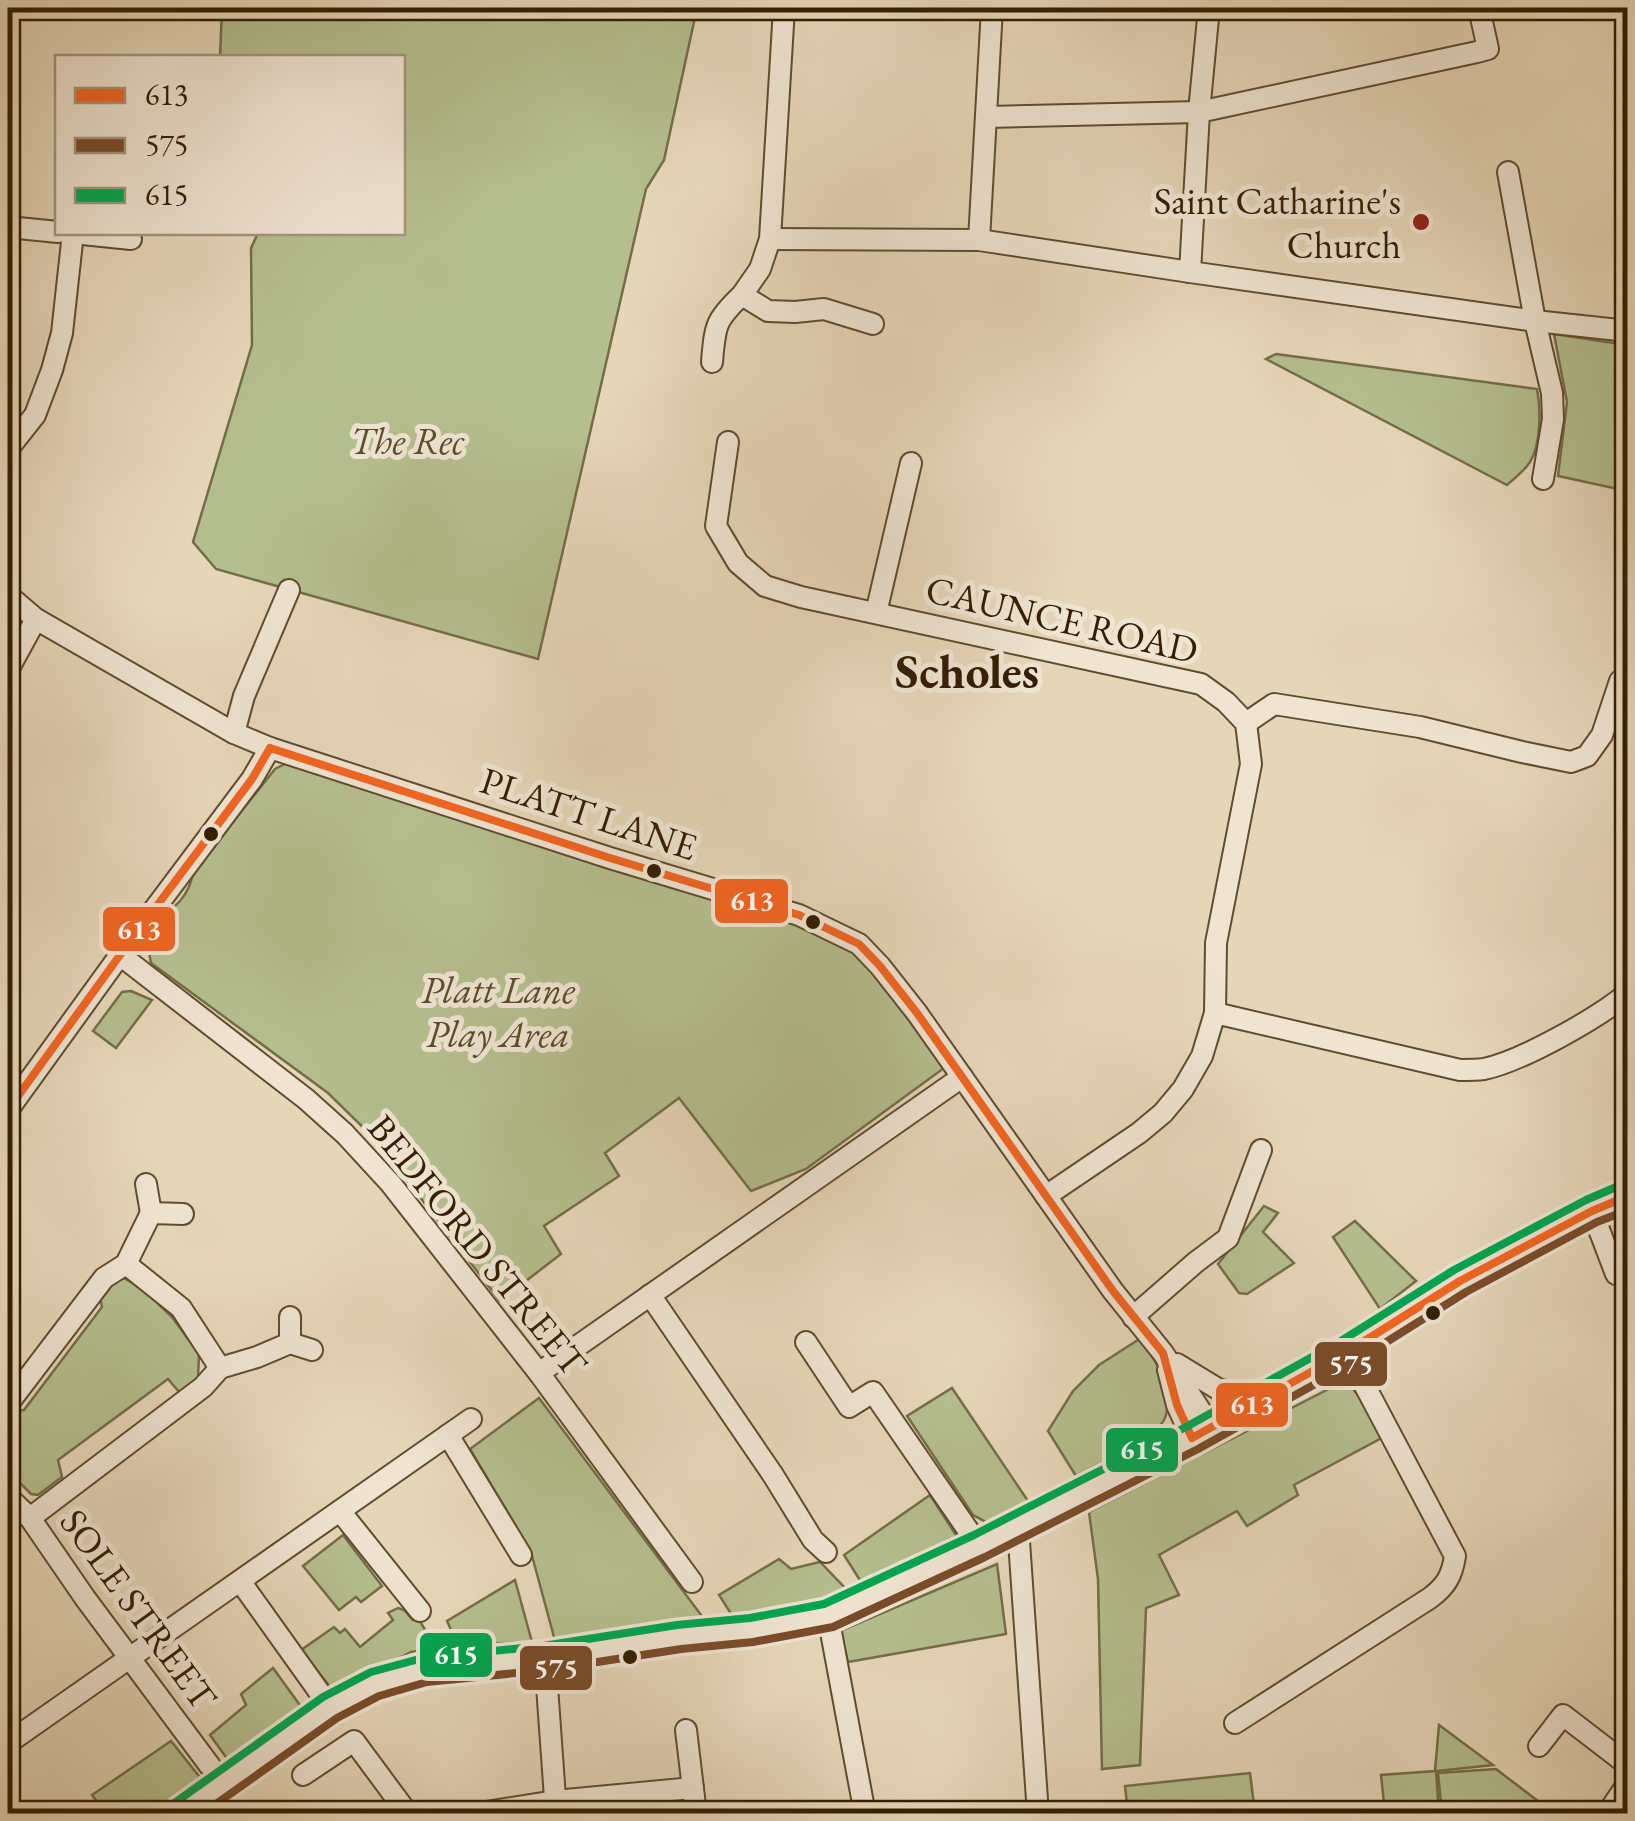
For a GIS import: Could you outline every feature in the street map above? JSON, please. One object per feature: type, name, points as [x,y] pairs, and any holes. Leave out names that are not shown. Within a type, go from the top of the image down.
[{"type":"main road","points":[[180,1814],[330,1708],[374,1684],[425,1670],[545,1658],[828,1616],[979,1546],[1202,1433],[1347,1352],[1460,1281],[1628,1196]]},
{"type":"street","points":[[712,362],[718,320],[760,269],[770,240],[784,8]]},
{"type":"street","points":[[979,240],[992,8]]},
{"type":"street","points":[[1190,272],[1209,8]]},
{"type":"street","points":[[988,117],[1199,112],[1488,49],[1479,8]]},
{"type":"street","points":[[1508,172],[1554,406],[1543,479]]},
{"type":"street","points":[[8,227],[55,232]]},
{"type":"street","points":[[8,449],[35,416],[52,370],[62,333],[73,235]]},
{"type":"street","points":[[96,235],[131,238]]},
{"type":"street","points":[[770,240],[979,240],[1628,332]]},
{"type":"street","points":[[742,295],[768,311],[824,309],[873,324]]},
{"type":"street","name":"CAUNCE ROAD","points":[[728,442],[716,526],[738,563],[765,586],[801,598],[1201,684],[1246,723]]},
{"type":"street","points":[[876,613],[911,463]]},
{"type":"street","points":[[234,733],[244,696],[289,590]]},
{"type":"street","name":"PLATT LANE","points":[[8,595],[36,620],[234,733],[270,748],[799,916],[859,944],[880,966],[962,1076],[1164,1354],[1202,1433]]},
{"type":"street","points":[[8,670],[36,620]]},
{"type":"street","points":[[1046,1196],[1139,1133],[1183,1089],[1202,1056],[1215,1013],[1216,944],[1251,764],[1246,723],[1274,704],[1420,727],[1571,762],[1587,756],[1602,736],[1620,681],[1628,681]]},
{"type":"street","points":[[8,1110],[252,779],[270,748]]},
{"type":"street","name":"BEDFORD STREET","points":[[120,954],[306,1099],[391,1184],[539,1374],[692,1582]]},
{"type":"street","points":[[1215,1013],[1460,1070],[1481,1070],[1562,1034],[1628,993]]},
{"type":"street","points":[[539,1374],[962,1076]]},
{"type":"street","points":[[1134,1317],[1228,1238],[1261,1150]]},
{"type":"street","points":[[8,1404],[104,1278],[126,1264],[151,1213],[146,1184]]},
{"type":"street","points":[[1592,1211],[1616,1274]]},
{"type":"street","points":[[151,1213],[183,1214]]},
{"type":"street","points":[[126,1264],[181,1308],[220,1368]]},
{"type":"street","points":[[650,1295],[772,1475],[815,1547]]},
{"type":"street","points":[[290,1317],[290,1343]]},
{"type":"street","points":[[806,1342],[849,1407],[874,1392],[979,1546]]},
{"type":"street","points":[[30,1518],[203,1387],[220,1368],[257,1358],[290,1343],[312,1350]]},
{"type":"street","points":[[1235,1722],[1430,1598],[1445,1587],[1453,1572],[1455,1556],[1347,1352]]},
{"type":"street","name":"PLATT LANE","points":[[1164,1354],[1208,1384],[1259,1400]]},
{"type":"street","points":[[8,1744],[471,1419]]},
{"type":"street","points":[[448,1435],[521,1555]]},
{"type":"street","name":"SOLE STREET","points":[[8,1496],[30,1518],[210,1766]]},
{"type":"street","points":[[340,1511],[420,1611]]},
{"type":"street","points":[[1018,1526],[1038,1814]]},
{"type":"street","points":[[240,1581],[330,1708]]},
{"type":"street","points":[[828,1616],[866,1814]]},
{"type":"street","points":[[545,1658],[555,1807]]},
{"type":"street","points":[[1539,1746],[1563,1715],[1628,1765]]},
{"type":"street","points":[[686,1730],[696,1814]]},
{"type":"street","points":[[303,1775],[354,1741],[408,1814]]},
{"type":"street","points":[[1607,1814],[1628,1784]]},
{"type":"street","points":[[474,1814],[693,1788]]},
{"type":"green space","name":"The Rec","points":[[222,8],[697,8],[664,160],[646,189],[538,659],[216,569],[193,542],[252,345],[251,248],[257,235],[405,235],[405,55],[220,55]]},
{"type":"green space","points":[[1554,334],[1627,345],[1627,491],[1558,476],[1567,402]]},
{"type":"green space","points":[[1276,354],[1537,389],[1539,426],[1534,455],[1507,485],[1266,359]]},
{"type":"green space","name":"Platt Lane Play Area","points":[[291,761],[798,922],[876,966],[944,1068],[806,1169],[751,1191],[679,1098],[605,1153],[619,1176],[544,1226],[561,1254],[500,1301],[376,1140],[328,1093],[151,963],[147,941],[153,920],[180,901],[193,872],[275,769]]},
{"type":"green space","points":[[131,991],[152,1000],[116,1048],[93,1031],[122,992]]},
{"type":"green space","points":[[1264,1206],[1278,1213],[1263,1232],[1294,1263],[1247,1294],[1239,1293],[1218,1264]]},
{"type":"green space","points":[[1355,1221],[1416,1281],[1380,1309],[1333,1237]]},
{"type":"green space","points":[[124,1278],[144,1290],[172,1317],[199,1354],[198,1378],[180,1393],[168,1379],[58,1460],[62,1477],[38,1495],[31,1494],[8,1471],[8,1421],[15,1411],[24,1410],[102,1307],[100,1298],[108,1284]]},
{"type":"green space","points":[[1141,1338],[1164,1381],[1166,1416],[1137,1443],[1076,1476],[1048,1431],[1073,1391],[1099,1365]]},
{"type":"green space","points":[[1346,1380],[1389,1434],[1294,1485],[1298,1495],[1247,1526],[1237,1511],[1159,1555],[1179,1595],[1146,1608],[1140,1765],[1102,1769],[1098,1579],[1089,1512]]},
{"type":"green space","points":[[952,1388],[1028,1501],[988,1523],[973,1515],[907,1416]]},
{"type":"green space","points":[[539,1398],[710,1627],[557,1648],[531,1552],[470,1449]]},
{"type":"green space","points":[[930,1495],[958,1538],[865,1588],[844,1555]]},
{"type":"green space","points":[[343,1535],[382,1586],[361,1602],[356,1597],[339,1610],[303,1566]]},
{"type":"green space","points":[[779,1559],[791,1569],[820,1562],[848,1591],[840,1599],[735,1620],[719,1595]]},
{"type":"green space","points":[[997,1564],[1006,1634],[848,1662],[840,1631]]},
{"type":"green space","points":[[515,1580],[532,1642],[458,1645],[447,1621]]},
{"type":"green space","points":[[398,1608],[413,1620],[418,1618],[436,1648],[411,1652],[334,1692],[301,1650],[334,1627],[340,1633],[345,1629],[360,1647],[393,1620],[388,1613]]},
{"type":"green space","points":[[273,1668],[302,1708],[228,1760],[210,1735],[246,1705],[241,1694]]},
{"type":"green space","points":[[1439,1725],[1493,1765],[1436,1771],[1439,1813],[1385,1813],[1381,1775],[1435,1771]]},
{"type":"green space","points":[[171,1741],[202,1780],[147,1813],[106,1813],[92,1795]]},
{"type":"green space","points":[[1496,1769],[1553,1813],[1442,1813],[1438,1773]]},
{"type":"green space","points":[[1250,1773],[1255,1813],[1128,1813],[1125,1786]]},
{"type":"transit line","name":"613","points":[[270,748],[799,915],[859,944],[917,1013],[1113,1291],[1163,1353],[1177,1405],[1192,1438],[1347,1352],[1460,1281],[1628,1196]]},
{"type":"transit line","name":"613","points":[[8,1110],[252,779],[270,748]]},
{"type":"transit line","name":"615","points":[[173,1804],[323,1697],[371,1672],[423,1658],[543,1646],[824,1604],[974,1535],[1186,1427],[1341,1341],[1454,1270],[1623,1184]]},
{"type":"transit line","name":"575","points":[[202,1814],[337,1718],[379,1696],[427,1682],[753,1642],[833,1627],[985,1557],[1198,1449],[1353,1363],[1466,1292],[1597,1222],[1628,1210]]},
{"type":"place","name":"Saint Catharine's Church","points":[[1421,222]]},
{"type":"district","name":"Scholes","points":[[967,671]]}]
